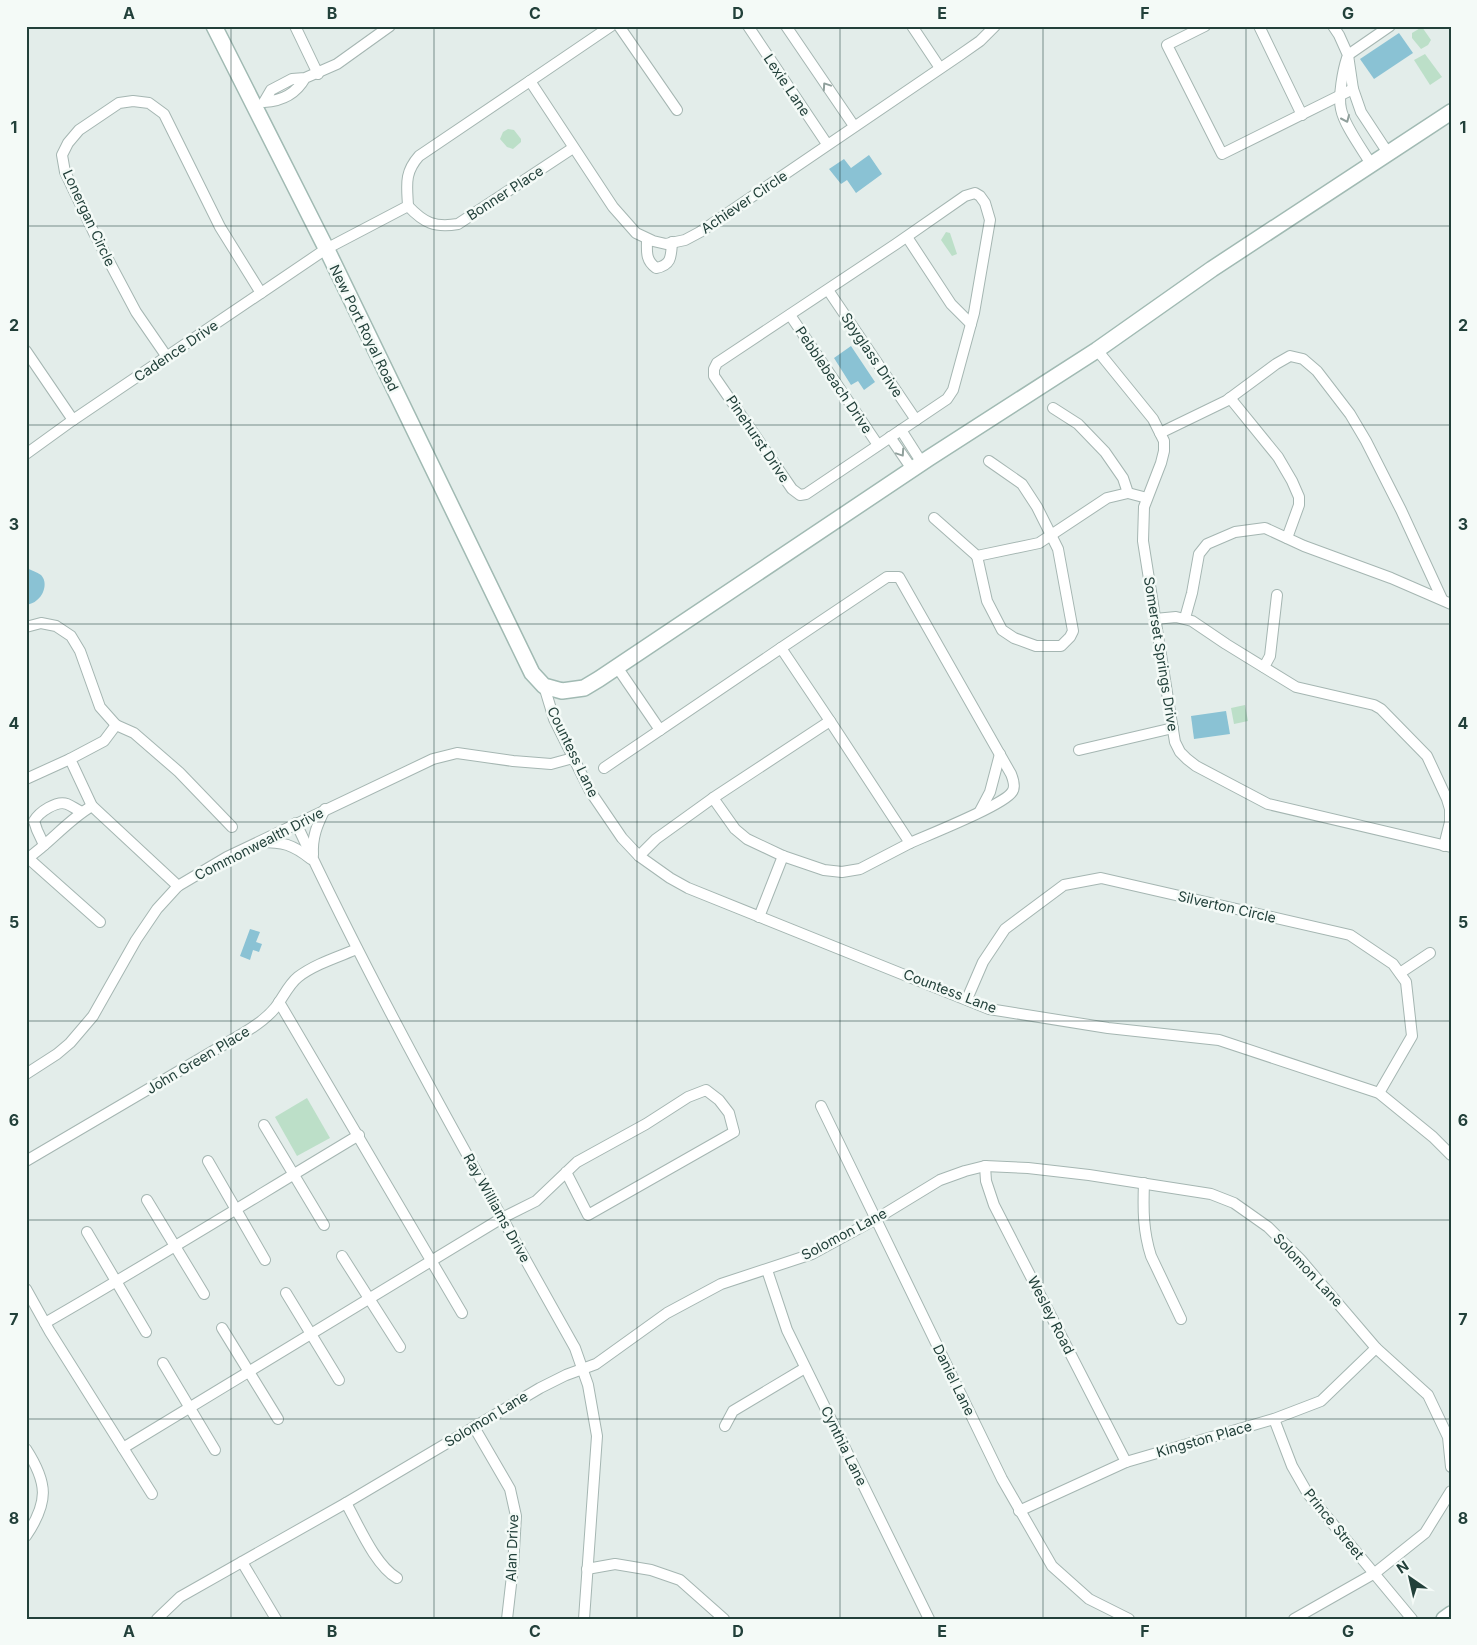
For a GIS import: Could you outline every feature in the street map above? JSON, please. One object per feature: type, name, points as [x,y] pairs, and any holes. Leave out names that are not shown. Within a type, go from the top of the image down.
[{"type":"main road","name":"New Port Royal Road","points":[[214,26],[259,104],[326,249],[511,631],[532,673],[544,686]]},
{"type":"main road","points":[[544,686],[562,691],[577,690],[591,684],[917,466],[1097,350],[1212,269],[1451,112]]},
{"type":"main road","points":[[1444,1619],[1451,1614]]},
{"type":"street","points":[[295,26],[318,74]]},
{"type":"street","points":[[259,104],[271,90],[292,79],[318,74],[337,64],[390,26]]},
{"type":"street","points":[[326,249],[408,206],[408,172],[419,156],[611,26]]},
{"type":"street","points":[[619,26],[677,110]]},
{"type":"street","name":"Lexie Lane","points":[[748,26],[827,144]]},
{"type":"street","points":[[786,26],[854,126]]},
{"type":"street","points":[[912,26],[940,68]]},
{"type":"street","name":"Achiever Circle","points":[[530,81],[614,207],[636,233],[653,241],[666,244],[685,240],[700,232],[980,41],[995,26]]},
{"type":"street","points":[[1205,26],[1167,44],[1222,154],[1353,89]]},
{"type":"street","points":[[1259,26],[1302,114]]},
{"type":"street","points":[[1333,26],[1348,55],[1353,89],[1361,112],[1388,153]]},
{"type":"street","points":[[1371,164],[1349,127],[1341,109],[1345,64],[1348,55],[1390,26]]},
{"type":"street","name":"Lonergan Circle","points":[[167,357],[136,312],[94,233],[65,172],[62,155],[68,142],[79,130],[119,103],[133,101],[149,103],[164,114],[220,227],[261,293]]},
{"type":"street","name":"Bonner Place","points":[[408,206],[426,222],[438,225],[458,224],[573,148]]},
{"type":"street","name":"Pinehurst Drive","points":[[975,193],[985,203],[990,220],[971,324],[953,390],[947,399],[806,494],[800,495],[792,489],[714,376],[714,369],[717,363],[828,290],[965,196],[975,193]]},
{"type":"street","points":[[906,237],[951,304],[971,324]]},
{"type":"street","points":[[647,238],[647,258],[656,268],[666,265],[669,261],[672,242]]},
{"type":"street","name":"Cadence Drive","points":[[26,454],[73,420],[326,249]]},
{"type":"street","name":"Spyglass Drive","points":[[828,290],[916,420]]},
{"type":"street","name":"Pebblebeach Drive","points":[[790,315],[878,445]]},
{"type":"street","name":"Somerset Springs Drive","points":[[1097,350],[1152,419],[1164,441],[1164,451],[1144,508],[1143,541],[1175,742],[1180,752],[1196,766],[1268,804],[1448,847]]},
{"type":"street","points":[[26,351],[73,420]]},
{"type":"street","points":[[1160,433],[1230,398],[1290,356],[1303,359],[1317,371],[1350,414],[1366,441],[1446,601]]},
{"type":"street","points":[[1230,398],[1278,457],[1299,497],[1299,505],[1287,538]]},
{"type":"street","points":[[1053,408],[1078,424],[1106,452],[1123,478],[1128,493]]},
{"type":"street","points":[[901,430],[917,466]]},
{"type":"street","points":[[890,437],[917,466]]},
{"type":"street","points":[[934,518],[977,556],[986,601],[1002,630],[1014,638],[1036,646],[1061,646],[1070,637],[1073,631],[1058,549],[1038,507],[1022,484],[989,461]]},
{"type":"street","points":[[977,556],[1039,543],[1107,498],[1128,493],[1147,498]]},
{"type":"street","points":[[1185,618],[1199,554],[1207,544],[1235,532],[1265,528],[1446,601]]},
{"type":"street","points":[[604,768],[887,577],[899,577],[1000,754],[1014,783],[1012,792],[997,804],[910,843],[860,869],[842,872],[824,870],[783,856],[747,839],[734,829],[713,798]]},
{"type":"street","points":[[1264,667],[1270,656],[1277,595]]},
{"type":"street","points":[[1156,619],[1185,618],[1302,690],[1374,705],[1381,709],[1427,756],[1450,809],[1448,847]]},
{"type":"street","points":[[26,627],[41,623],[56,626],[71,636],[80,650],[100,707],[116,724],[134,733],[179,772],[232,827]]},
{"type":"street","points":[[782,648],[910,843]]},
{"type":"street","points":[[617,667],[660,730]]},
{"type":"street","name":"Countess Lane","points":[[544,686],[554,719],[573,758],[590,791],[622,838],[639,856],[688,888],[989,1009],[1108,1028],[1219,1040],[1379,1093],[1451,1155]]},
{"type":"street","points":[[639,856],[656,839],[713,798],[830,721]]},
{"type":"street","points":[[26,779],[104,741],[116,724]]},
{"type":"street","points":[[1080,750],[1173,728]]},
{"type":"street","name":"Commonwealth Drive","points":[[26,1074],[57,1054],[70,1043],[93,1016],[136,940],[157,909],[178,886],[227,857],[433,759],[457,753],[551,764],[573,758]]},
{"type":"street","points":[[980,811],[990,792],[1000,754]]},
{"type":"street","points":[[70,759],[92,806],[178,886]]},
{"type":"street","points":[[44,845],[34,821],[38,815],[57,804],[66,803],[82,812]]},
{"type":"street","points":[[92,806],[27,857],[100,922]]},
{"type":"street","points":[[313,861],[312,843],[316,826],[325,809]]},
{"type":"street","name":"Ray Williams Drive","points":[[296,823],[313,861],[417,1065],[575,1348],[584,1369],[593,1404],[597,1436],[584,1619]]},
{"type":"street","points":[[258,842],[281,842],[300,850],[313,861]]},
{"type":"street","points":[[759,916],[783,856]]},
{"type":"street","name":"Silverton Circle","points":[[967,999],[983,962],[1005,929],[1064,885],[1101,878],[1350,935],[1393,964],[1406,982],[1412,1036],[1379,1093]]},
{"type":"street","name":"John Green Place","points":[[26,1161],[261,1022],[276,1008],[297,978],[314,968],[357,949]]},
{"type":"street","points":[[1400,974],[1430,953]]},
{"type":"street","points":[[279,1002],[462,1312]]},
{"type":"street","points":[[123,1448],[431,1260],[502,1218],[536,1201],[566,1172],[577,1162],[646,1124],[688,1097],[706,1090],[719,1100],[729,1113],[734,1132],[588,1215],[566,1172]]},
{"type":"street","name":"Daniel Lane","points":[[821,1106],[1002,1479],[1052,1566],[1090,1599],[1129,1619]]},
{"type":"street","points":[[264,1125],[324,1226]]},
{"type":"street","points":[[45,1323],[359,1135]]},
{"type":"street","points":[[208,1161],[265,1260]]},
{"type":"street","name":"Solomon Lane","points":[[157,1619],[180,1597],[346,1503],[540,1388],[566,1374],[596,1364],[667,1313],[722,1284],[812,1254],[876,1219],[940,1180],[984,1166],[1028,1168],[1144,1183],[1212,1194],[1234,1203],[1268,1227],[1300,1259],[1376,1348],[1428,1395],[1450,1440],[1451,1467]]},
{"type":"street","name":"Wesley Road","points":[[984,1166],[986,1181],[994,1205],[1126,1462]]},
{"type":"street","points":[[1144,1183],[1143,1218],[1147,1246],[1181,1318]]},
{"type":"street","points":[[147,1200],[204,1294]]},
{"type":"street","points":[[87,1232],[146,1332]]},
{"type":"street","points":[[342,1256],[400,1347]]},
{"type":"street","name":"Cynthia Lane","points":[[766,1270],[787,1330],[929,1619]]},
{"type":"street","points":[[26,1289],[45,1323],[152,1494]]},
{"type":"street","points":[[286,1294],[339,1380]]},
{"type":"street","points":[[222,1328],[278,1419]]},
{"type":"street","name":"Kingston Place","points":[[1019,1511],[1126,1462],[1274,1419],[1321,1401],[1376,1348]]},
{"type":"street","points":[[163,1363],[215,1450]]},
{"type":"street","points":[[725,1426],[733,1411],[805,1368]]},
{"type":"street","name":"Prince Street","points":[[1274,1419],[1292,1466],[1308,1494],[1412,1619]]},
{"type":"street","name":"Alan Drive","points":[[474,1427],[510,1489],[516,1516],[507,1619]]},
{"type":"street","points":[[26,1449],[42,1481],[43,1502],[38,1519],[26,1536]]},
{"type":"street","points":[[1294,1619],[1375,1573],[1425,1533],[1451,1491]]},
{"type":"street","points":[[346,1503],[380,1564],[388,1573],[397,1578]]},
{"type":"street","points":[[242,1562],[276,1619]]},
{"type":"street","points":[[587,1569],[615,1564],[651,1570],[680,1580],[724,1619]]},
{"type":"green space","points":[[1422,27],[1431,40],[1428,45],[1421,49],[1412,38],[1412,33]]},
{"type":"green space","points":[[1425,54],[1442,77],[1430,85],[1414,60]]},
{"type":"green space","points":[[508,129],[514,130],[521,139],[521,142],[513,149],[507,147],[500,139],[503,132]]},
{"type":"green space","points":[[946,232],[950,233],[957,254],[952,256],[941,240]]},
{"type":"green space","points":[[1245,705],[1248,721],[1234,724],[1231,708]]},
{"type":"green space","points":[[307,1098],[330,1138],[297,1156],[275,1117]]},
{"type":"water","points":[[1399,33],[1413,53],[1374,79],[1360,59]]},
{"type":"water","points":[[869,155],[882,174],[856,193],[847,180],[841,184],[829,169],[844,159],[851,168]]},
{"type":"water","points":[[851,346],[875,382],[864,390],[858,381],[851,385],[834,358]]},
{"type":"water","points":[[26,568],[41,575],[45,585],[39,598],[33,603],[26,605]]},
{"type":"water","points":[[1226,711],[1230,734],[1194,739],[1191,716]]},
{"type":"water","points":[[250,929],[260,932],[256,942],[262,944],[259,952],[253,950],[250,960],[240,956]]}]
